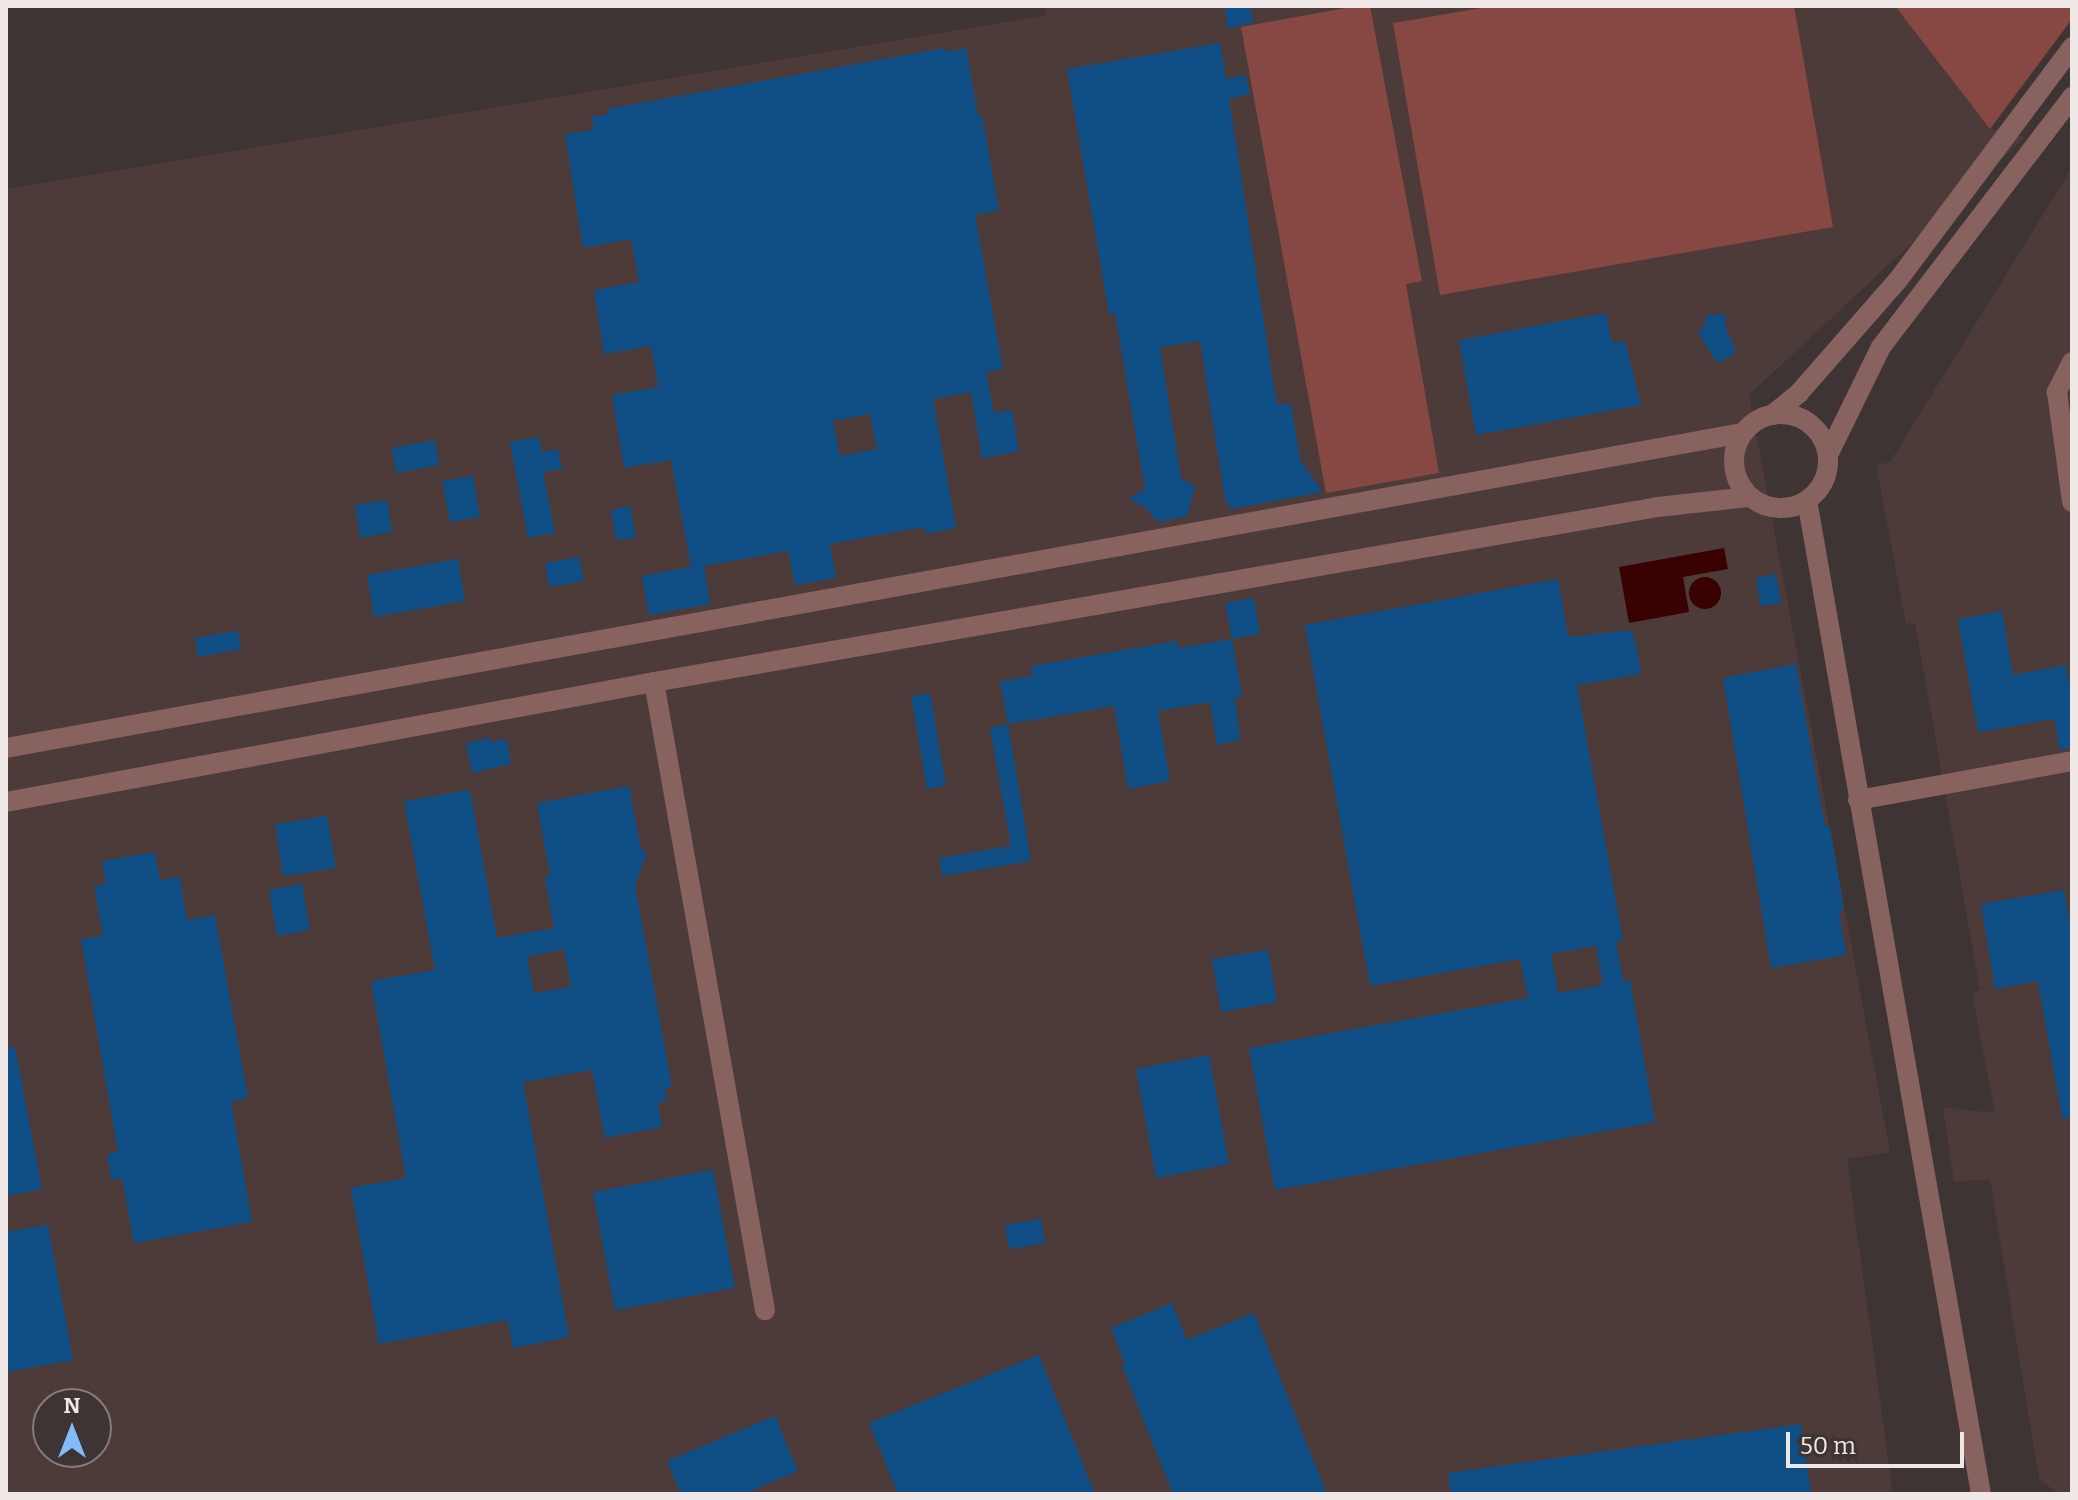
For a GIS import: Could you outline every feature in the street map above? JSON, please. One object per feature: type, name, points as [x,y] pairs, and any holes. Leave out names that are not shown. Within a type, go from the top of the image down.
[{"type":"street","points":[[1749,497],[1741,486],[1733,460],[1742,433],[1750,425],[1772,415],[1799,393],[1898,280],[2072,47]]},
{"type":"street","points":[[6,802],[654,682],[1642,510],[1749,497],[1778,508],[1807,500],[1824,480],[1828,455],[1881,347],[2072,97]]},
{"type":"street","points":[[2072,362],[2057,392],[2072,502]]},
{"type":"street","points":[[1772,415],[1802,419],[1823,440],[1828,455]]},
{"type":"street","points":[[6,748],[1742,433]]},
{"type":"street","points":[[1807,500],[1981,1494]]},
{"type":"street","points":[[654,682],[765,1310]]},
{"type":"street","points":[[1858,800],[2072,761]]},
{"type":"shaded area","points":[[1045,6],[1895,6],[1990,129],[2025,137],[1749,395],[1890,1152],[1847,1159],[1893,1494],[6,1494],[6,189],[1046,15]]},
{"type":"shaded area","points":[[1370,6],[1422,281],[1406,284],[1439,473],[1326,493],[1241,27]]},
{"type":"shaded area","points":[[1493,6],[1794,6],[1833,227],[1440,295],[1393,23]]},
{"type":"shaded area","points":[[1895,6],[2072,6],[2072,19],[1990,129]]},
{"type":"shaded area","points":[[2072,168],[2072,1494],[2059,1494],[2039,1479],[1990,1179],[1954,1182],[1943,1107],[1995,1113],[1972,993],[1980,990],[1915,623],[1906,624],[1876,465],[1890,462]]},
{"type":"shaded area","points":[[1724,548],[1728,569],[1683,577],[1689,612],[1629,623],[1619,567]]},
{"type":"shaded area","points":[[1705,577],[1716,582],[1721,593],[1716,604],[1705,609],[1694,604],[1689,593],[1694,582]]},
{"type":"building","points":[[1224,6],[1250,6],[1253,23],[1228,28]]},
{"type":"building","points":[[1220,43],[1226,79],[1246,75],[1250,94],[1229,99],[1277,405],[1291,403],[1300,460],[1323,492],[1231,509],[1225,499],[1200,341],[1160,347],[1181,478],[1195,487],[1187,516],[1158,522],[1145,507],[1128,499],[1145,489],[1115,313],[1109,314],[1067,69]]},
{"type":"building","points":[[945,48],[946,52],[966,48],[999,210],[975,215],[1003,369],[986,372],[994,413],[1012,410],[1019,451],[982,458],[971,392],[933,399],[956,528],[925,534],[924,527],[830,544],[836,578],[795,585],[788,551],[704,566],[710,604],[649,615],[642,576],[691,567],[671,460],[624,468],[612,395],[658,387],[651,346],[604,354],[594,290],[639,282],[631,239],[583,248],[565,134],[594,130],[591,117],[608,114],[607,109]],"holes":[[[870,414],[877,449],[840,456],[833,421]]]},
{"type":"building","points":[[1606,313],[1612,343],[1625,341],[1641,405],[1476,435],[1459,340]]},
{"type":"building","points":[[1726,314],[1725,325],[1736,353],[1717,363],[1697,331],[1704,329],[1706,315]]},
{"type":"building","points":[[539,437],[542,452],[558,449],[562,469],[543,472],[555,533],[528,538],[510,442]]},
{"type":"building","points":[[435,440],[439,465],[396,473],[392,448]]},
{"type":"building","points":[[473,476],[480,517],[450,522],[442,481]]},
{"type":"building","points":[[387,500],[392,532],[360,538],[355,505]]},
{"type":"building","points":[[630,506],[636,538],[616,540],[611,510]]},
{"type":"building","points":[[579,557],[584,581],[549,587],[545,563]]},
{"type":"building","points":[[458,559],[465,601],[374,617],[367,575]]},
{"type":"building","points":[[1776,574],[1781,603],[1761,606],[1756,578]]},
{"type":"building","points":[[1558,579],[1568,637],[1632,630],[1641,674],[1577,685],[1623,941],[1616,942],[1623,981],[1630,980],[1655,1122],[1275,1190],[1249,1048],[1528,998],[1520,959],[1370,986],[1305,625]],"holes":[[[1596,946],[1603,985],[1558,993],[1551,954]]]},
{"type":"building","points":[[1254,598],[1260,634],[1232,639],[1225,603]]},
{"type":"building","points":[[2002,611],[2013,675],[2066,665],[2072,698],[2072,748],[2060,750],[2054,719],[1978,732],[1958,619]]},
{"type":"building","points":[[238,631],[241,649],[198,657],[195,638]]},
{"type":"building","points":[[1232,639],[1242,696],[1235,698],[1240,740],[1217,745],[1210,702],[1158,711],[1170,781],[1128,789],[1114,706],[1008,724],[1000,681],[1033,676],[1031,666],[1177,641],[1179,648]]},
{"type":"building","points":[[1796,664],[1825,826],[1830,826],[1844,910],[1839,911],[1846,955],[1771,968],[1723,678]]},
{"type":"building","points":[[930,693],[946,786],[927,789],[911,696]]},
{"type":"building","points":[[1008,724],[1031,861],[942,876],[939,858],[1011,846],[990,728]]},
{"type":"building","points":[[490,738],[491,742],[507,739],[511,764],[472,773],[466,743]]},
{"type":"building","points":[[629,786],[641,849],[647,853],[635,885],[672,1087],[665,1088],[667,1101],[658,1102],[662,1127],[605,1138],[592,1070],[523,1082],[569,1337],[513,1348],[508,1320],[379,1344],[351,1188],[406,1178],[371,981],[435,970],[404,801],[470,790],[497,938],[554,928],[545,878],[550,876],[537,803]],"holes":[[[564,949],[571,987],[534,993],[527,957]]]},
{"type":"building","points":[[327,816],[336,868],[283,876],[275,824]]},
{"type":"building","points":[[155,852],[160,880],[180,877],[187,920],[215,915],[248,1098],[231,1102],[252,1222],[134,1243],[122,1178],[111,1180],[107,1154],[118,1152],[81,939],[103,936],[94,886],[106,884],[102,861]]},
{"type":"building","points":[[302,884],[310,930],[277,936],[269,890]]},
{"type":"building","points":[[2064,890],[2072,933],[2072,1117],[2062,1118],[2038,981],[1995,989],[1981,904]]},
{"type":"building","points":[[1268,950],[1277,1002],[1221,1012],[1212,959]]},
{"type":"building","points":[[15,1047],[42,1189],[6,1196],[6,1048]]},
{"type":"building","points":[[1209,1055],[1229,1164],[1156,1178],[1136,1069]]},
{"type":"building","points":[[713,1170],[735,1288],[615,1310],[593,1192]]},
{"type":"building","points":[[1041,1219],[1045,1243],[1009,1249],[1005,1225]]},
{"type":"building","points":[[48,1225],[73,1360],[6,1372],[6,1232]]},
{"type":"building","points":[[1172,1303],[1187,1340],[1254,1313],[1327,1494],[1173,1494],[1122,1366],[1125,1364],[1111,1328]]},
{"type":"building","points":[[1039,1355],[1095,1494],[898,1494],[869,1423]]},
{"type":"building","points":[[775,1416],[798,1471],[744,1494],[681,1494],[667,1461]]},
{"type":"building","points":[[1801,1424],[1811,1494],[1451,1494],[1448,1473]]}]
